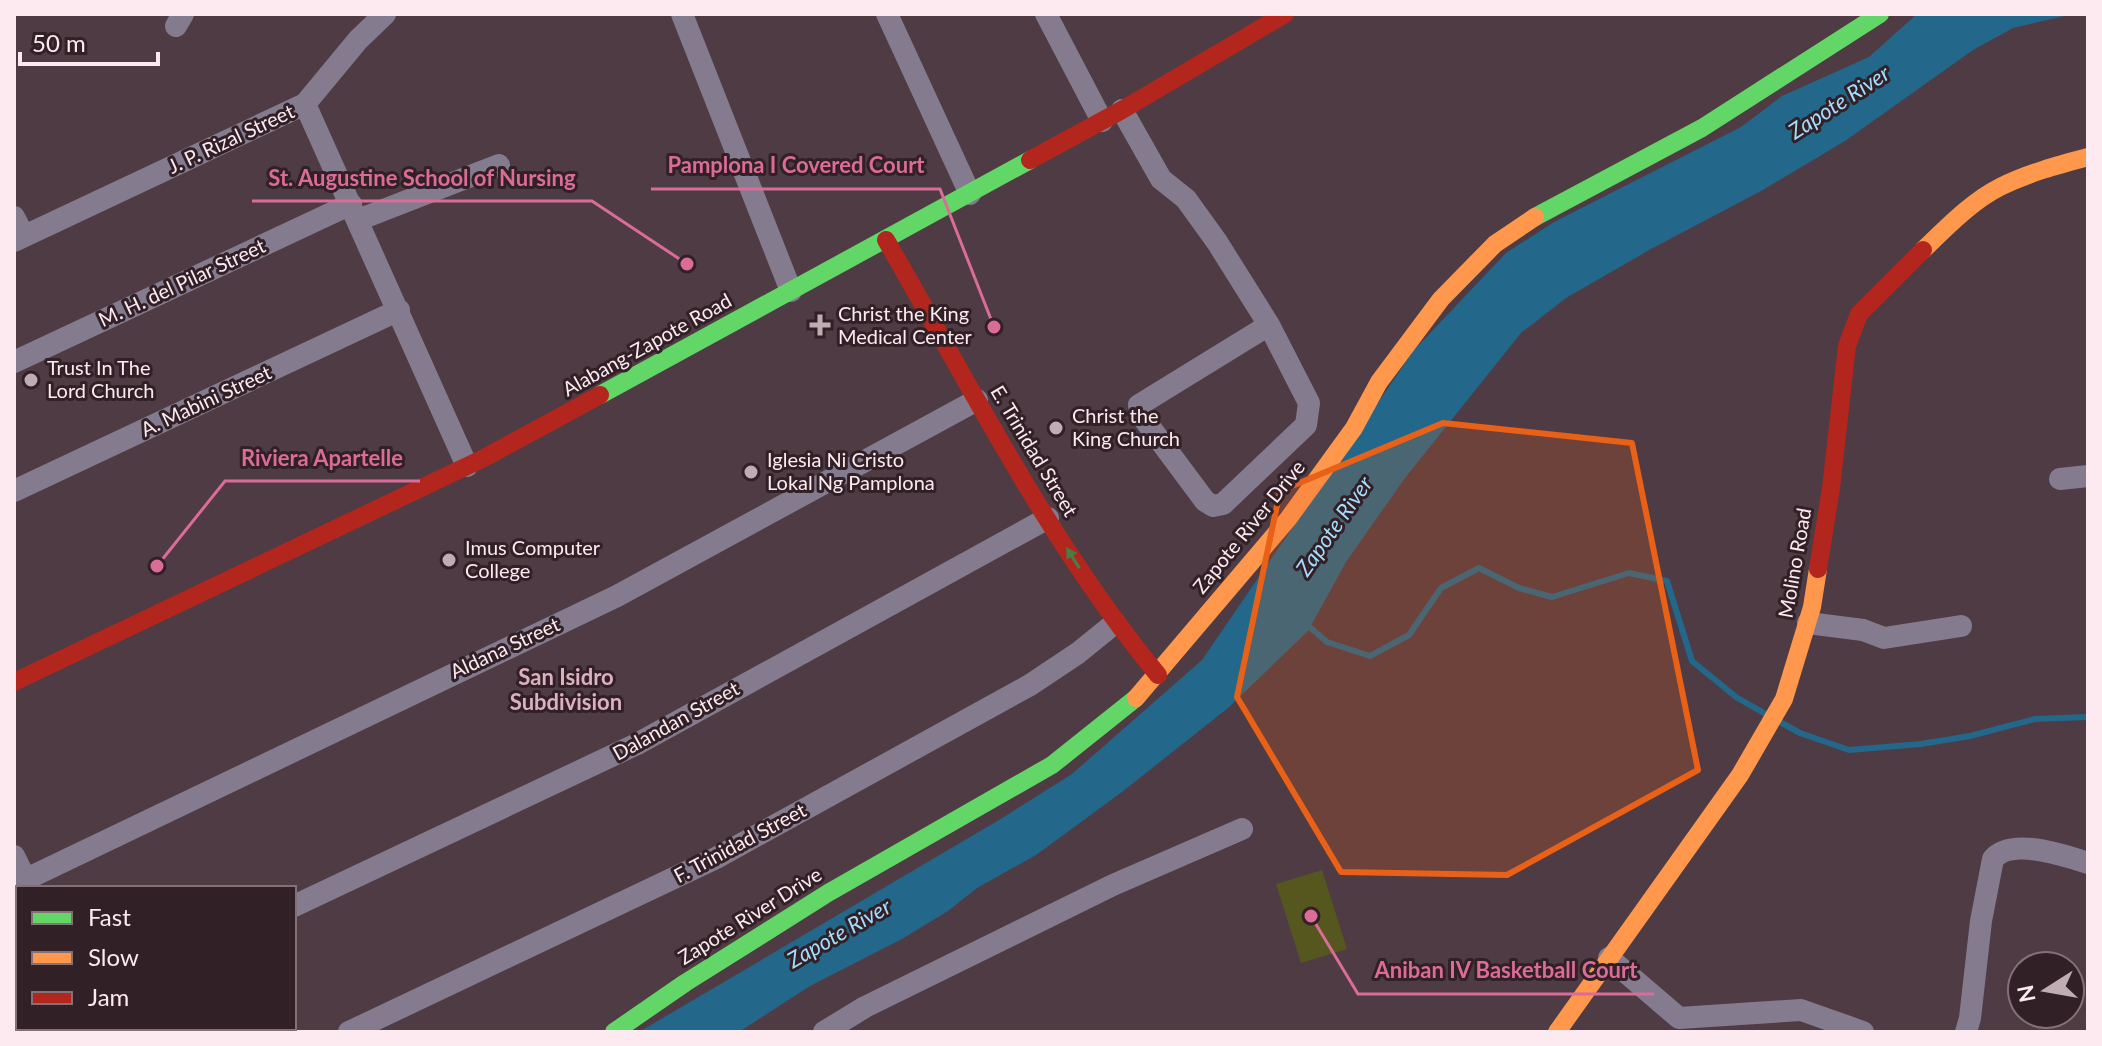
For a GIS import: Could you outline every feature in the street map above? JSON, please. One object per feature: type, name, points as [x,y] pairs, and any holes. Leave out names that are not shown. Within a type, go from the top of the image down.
[{"type":"main road","name":"Alabang-Zapote Road","points":[[14,682],[467,466],[970,194],[1285,14]]},
{"type":"main road","name":"Zapote River Drive","points":[[614,1032],[685,983],[828,893],[1052,765],[1130,704],[1158,675],[1185,638],[1288,519],[1354,428],[1379,382],[1441,299],[1495,244],[1529,220],[1702,128],[1880,14]]},
{"type":"main road","name":"Molino Road","points":[[1557,1032],[1740,775],[1784,699],[1808,623],[1831,488],[1847,346],[1859,314],[1938,236],[1985,196],[2039,171],[2088,157]]},
{"type":"main road","name":"E. Trinidad Street","points":[[886,240],[1048,518],[1115,623],[1158,675]]},
{"type":"street","points":[[305,104],[358,40],[385,14]]},
{"type":"street","points":[[682,14],[791,291]]},
{"type":"street","points":[[887,14],[970,194]]},
{"type":"street","points":[[1046,14],[1112,115],[1158,175],[1191,203],[1269,325],[1307,397],[1310,410],[1308,420],[1223,504],[1213,506],[1205,501],[1141,415],[1139,405],[1269,325]]},
{"type":"street","name":"J. P. Rizal Street","points":[[17,231],[305,104],[467,466]]},
{"type":"street","name":"M. H. del Pilar Street","points":[[14,362],[354,212],[499,165]]},
{"type":"street","name":"A. Mabini Street","points":[[14,491],[399,310]]},
{"type":"street","name":"Aldana Street","points":[[23,884],[617,596],[977,400]]},
{"type":"street","points":[[2060,479],[2088,476]]},
{"type":"street","name":"Dalandan Street","points":[[296,905],[637,744],[1048,518]]},
{"type":"street","name":"F. Trinidad Street","points":[[349,1032],[716,858],[1030,685],[1078,653],[1115,623]]},
{"type":"street","points":[[1808,623],[1863,630],[1884,638],[1961,626]]},
{"type":"street","points":[[824,1032],[865,1007],[1113,885],[1242,829]]},
{"type":"street","points":[[1966,1032],[1981,921],[1993,859],[1998,852],[2006,849],[2035,850],[2088,863]]},
{"type":"street","points":[[14,856],[23,884]]},
{"type":"street","points":[[1609,958],[1679,1018],[1801,1010],[1863,1032]]},
{"type":"highlighted area","points":[[1443,423],[1632,443],[1698,770],[1507,875],[1341,872],[1237,697],[1280,491]]},
{"type":"shaded area","points":[[1322,870],[1347,949],[1301,963],[1276,884]]},
{"type":"water","name":"Zapote River","points":[[1917,14],[2073,14],[2013,28],[1973,50],[1845,141],[1566,298],[1521,333],[1405,478],[1346,562],[1308,631],[1228,708],[1036,855],[977,888],[948,911],[902,939],[810,986],[739,1032],[639,1032],[1072,774],[1202,660],[1414,350],[1506,253],[1554,222],[1741,127],[1782,96],[1869,57]]},
{"type":"waterway","points":[[1305,623],[1327,642],[1370,656],[1409,635],[1441,588],[1479,568],[1519,588],[1552,597],[1629,573],[1667,581],[1692,661],[1736,697],[1764,713]]},
{"type":"waterway","points":[[1780,722],[1800,733],[1849,750],[1970,736],[2035,719],[2088,717]]},
{"type":"traffic: fast","points":[[1535,217],[1702,128],[1880,14]]},
{"type":"traffic: fast","points":[[600,395],[1030,160]]},
{"type":"traffic: fast","points":[[614,1032],[685,983],[828,893],[1052,765],[1136,698]]},
{"type":"traffic: slow","points":[[1923,250],[1990,193],[2032,173],[2088,157]]},
{"type":"traffic: slow","points":[[1136,698],[1288,519],[1354,428],[1379,382],[1441,299],[1495,244],[1535,217]]},
{"type":"traffic: slow","points":[[1557,1032],[1740,775],[1784,699],[1812,607],[1818,569]]},
{"type":"traffic: jam","points":[[1030,160],[1285,14]]},
{"type":"traffic: jam","points":[[886,240],[1046,518],[1081,572],[1158,675]]},
{"type":"traffic: jam","points":[[1818,569],[1831,488],[1847,346],[1859,314],[1923,250]]},
{"type":"traffic: jam","points":[[14,682],[484,458],[600,395]]},
{"type":"place","name":"St. Augustine School of Nursing","points":[[687,264]]},
{"type":"place","name":"Christ the King Medical Center","points":[[820,325]]},
{"type":"place","name":"Pamplona I Covered Court","points":[[994,327]]},
{"type":"place","name":"Trust In The Lord Church","points":[[31,380]]},
{"type":"place","name":"Christ the King Church","points":[[1056,428]]},
{"type":"place","name":"Iglesia Ni Cristo Lokal Ng Pamplona","points":[[751,472]]},
{"type":"place","name":"Imus Computer College","points":[[449,560]]},
{"type":"place","name":"Riviera Apartelle","points":[[157,566]]},
{"type":"place","name":"Aniban IV Basketball Court","points":[[1311,916]]},
{"type":"district","name":"San Isidro Subdivision","points":[[566,690]]}]
